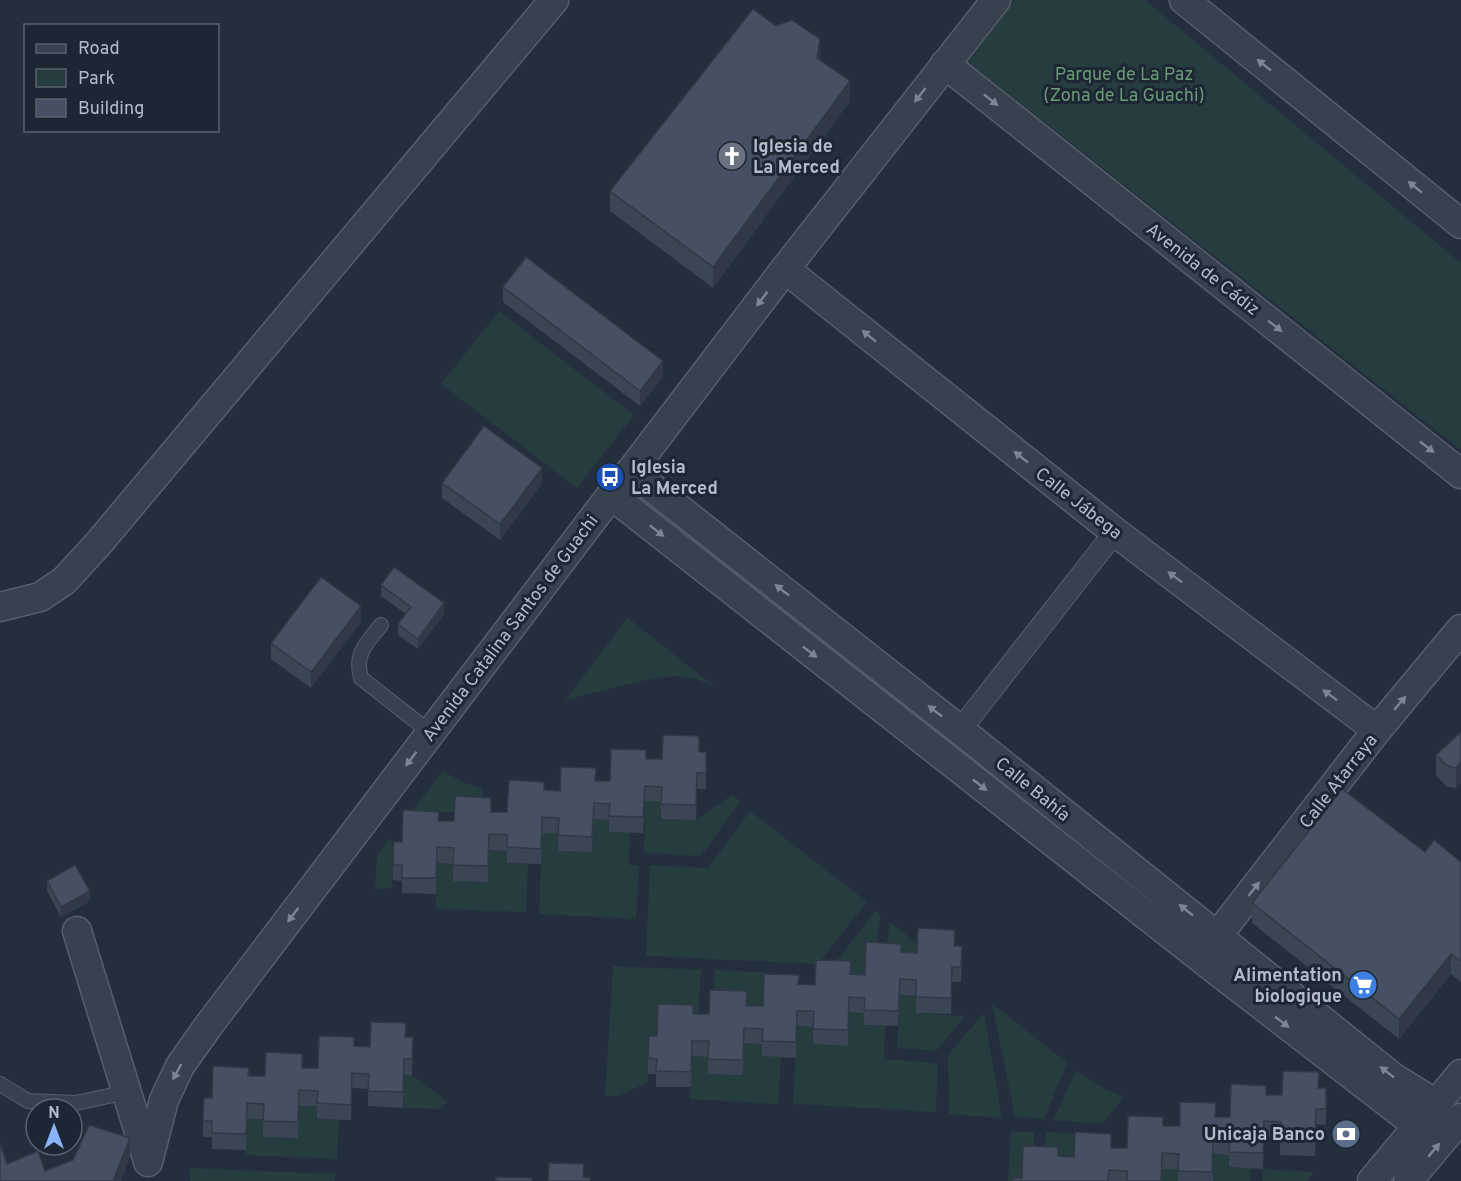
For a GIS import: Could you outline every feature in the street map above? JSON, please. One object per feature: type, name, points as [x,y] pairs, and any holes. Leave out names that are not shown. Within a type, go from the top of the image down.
[{"type":"street","points":[[0,607],[40,597],[64,580],[78,566],[554,0]]},
{"type":"street","name":"Avenida Catalina Santos de Guachi","points":[[150,1171],[164,1100],[180,1066],[611,495],[996,0]]},
{"type":"street","points":[[1184,0],[1461,224]]},
{"type":"street","name":"Avenida de Cádiz","points":[[945,64],[1461,474]]},
{"type":"street","name":"Calle Jábega","points":[[785,269],[1115,532],[1377,730]]},
{"type":"street","name":"Calle Bahía","points":[[631,471],[1218,935],[1394,1078],[1436,1104]]},
{"type":"street","name":"Calle Bahía","points":[[611,495],[1418,1126]]},
{"type":"street","points":[[960,730],[1115,532]]},
{"type":"street","name":"Calle Atarraya","points":[[1218,935],[1377,730],[1461,629]]},
{"type":"street","points":[[77,931],[150,1171]]},
{"type":"street","points":[[1216,970],[1218,935]]},
{"type":"street","points":[[1372,1181],[1461,1074]]},
{"type":"street","points":[[1408,1181],[1461,1118]]},
{"type":"lane","points":[[381,625],[360,652],[358,668],[361,678],[431,733]]},
{"type":"lane","points":[[1,1086],[28,1101],[76,1103],[127,1092]]},
{"type":"green space","name":"Parque de La Paz (Zona de La Guachi)","points":[[1015,0],[1145,0],[1461,263],[1461,450],[968,62]]},
{"type":"green space","points":[[499,311],[634,415],[577,488],[441,384]]},
{"type":"green space","points":[[628,618],[715,687],[696,679],[676,676],[650,679],[565,700]]},
{"type":"green space","points":[[443,771],[462,782],[483,789],[483,813],[412,811]]},
{"type":"green space","points":[[732,795],[741,801],[701,856],[644,853],[645,801],[661,802],[661,819],[696,820]]},
{"type":"green space","points":[[750,811],[867,902],[818,964],[646,956],[650,865],[708,868]]},
{"type":"green space","points":[[594,819],[610,820],[610,832],[630,832],[629,865],[639,866],[636,919],[539,914],[542,833],[559,833],[559,851],[592,852]]},
{"type":"green space","points":[[391,837],[394,858],[392,887],[375,890],[377,855]]},
{"type":"green space","points":[[489,850],[507,851],[507,863],[528,864],[526,912],[436,909],[437,863],[454,864],[453,881],[487,882]]},
{"type":"green space","points":[[876,910],[881,914],[874,958],[865,990],[835,963]]},
{"type":"green space","points":[[890,922],[918,944],[917,968],[885,959]]},
{"type":"green space","points":[[613,966],[701,970],[698,1021],[657,1051],[649,1052],[648,1082],[618,1096],[605,1096]]},
{"type":"green space","points":[[715,970],[765,972],[763,1022],[713,1005]]},
{"type":"green space","points":[[900,995],[916,996],[916,1013],[965,1016],[936,1051],[897,1048]]},
{"type":"green space","points":[[992,1003],[1067,1063],[1044,1119],[1015,1117]]},
{"type":"green space","points":[[849,1012],[865,1013],[865,1025],[885,1026],[884,1059],[938,1063],[936,1112],[793,1104],[797,1026],[814,1027],[814,1044],[847,1046]]},
{"type":"green space","points":[[984,1013],[1002,1118],[949,1114],[948,1055]]},
{"type":"green space","points":[[744,1043],[763,1044],[762,1056],[781,1057],[778,1104],[690,1099],[692,1056],[709,1057],[742,1075]]},
{"type":"green space","points":[[1076,1070],[1106,1090],[1124,1097],[1103,1123],[1053,1121]]},
{"type":"green space","points":[[404,1075],[412,1075],[448,1102],[439,1109],[403,1108]]},
{"type":"green space","points":[[299,1106],[318,1106],[317,1119],[339,1120],[337,1159],[245,1155],[247,1119],[264,1119],[264,1137],[297,1138]]},
{"type":"green space","points":[[1011,1131],[1034,1132],[1034,1162],[1022,1181],[1008,1181]]},
{"type":"green space","points":[[1046,1132],[1075,1134],[1074,1172],[1045,1162]]},
{"type":"green space","points":[[1213,1154],[1229,1155],[1229,1167],[1251,1168],[1250,1181],[1213,1181]]},
{"type":"green space","points":[[190,1168],[335,1174],[335,1181],[190,1181]]},
{"type":"green space","points":[[1162,1169],[1179,1169],[1178,1181],[1161,1181]]},
{"type":"green space","points":[[1263,1169],[1314,1172],[1307,1181],[1262,1181]]},
{"type":"building","name":"Iglesia de La Merced","points":[[753,9],[776,26],[792,20],[820,39],[817,58],[850,81],[713,267],[610,191]]},
{"type":"building","points":[[526,257],[663,361],[640,391],[503,287]]},
{"type":"building","points":[[484,426],[542,468],[500,524],[442,483]]},
{"type":"building","points":[[394,567],[444,603],[418,639],[398,624],[411,607],[381,585]]},
{"type":"building","points":[[321,577],[361,606],[311,672],[271,643]]},
{"type":"building","points":[[1461,732],[1461,762],[1456,768],[1447,766],[1436,755]]},
{"type":"building","points":[[663,735],[699,736],[699,752],[706,752],[706,773],[697,773],[696,805],[661,804],[662,787],[645,786],[643,817],[609,816],[610,804],[594,803],[592,837],[558,835],[559,818],[542,817],[541,849],[507,847],[507,835],[489,834],[488,866],[453,865],[454,848],[437,847],[436,878],[402,878],[402,865],[393,865],[394,842],[402,842],[403,810],[439,812],[438,821],[454,821],[455,796],[491,798],[491,812],[507,812],[509,780],[544,782],[544,790],[560,791],[561,767],[596,768],[595,781],[610,781],[611,749],[646,750],[646,759],[662,759]]},
{"type":"building","points":[[1342,789],[1425,852],[1434,840],[1461,862],[1461,961],[1451,954],[1399,1019],[1252,903]]},
{"type":"building","points":[[75,865],[90,891],[61,907],[47,881]]},
{"type":"building","points":[[918,928],[955,930],[954,946],[962,946],[961,967],[952,967],[951,998],[916,997],[916,980],[900,979],[898,1011],[864,1010],[865,998],[849,997],[848,1030],[813,1029],[814,1011],[797,1011],[796,1042],[762,1041],[763,1029],[744,1028],[743,1060],[708,1059],[709,1041],[692,1041],[691,1072],[656,1071],[657,1059],[648,1058],[649,1036],[657,1036],[658,1004],[693,1005],[693,1014],[709,1014],[710,990],[713,990],[747,991],[746,1006],[763,1006],[764,974],[799,975],[798,984],[815,985],[816,960],[851,961],[850,974],[865,975],[866,942],[901,944],[901,952],[917,953]]},
{"type":"building","points":[[371,1022],[406,1023],[405,1037],[413,1037],[412,1059],[404,1059],[403,1092],[368,1091],[369,1074],[352,1073],[351,1105],[317,1103],[318,1091],[299,1090],[298,1122],[263,1121],[264,1104],[247,1103],[246,1134],[212,1133],[212,1121],[203,1121],[204,1098],[212,1098],[213,1066],[249,1068],[248,1076],[265,1076],[266,1052],[302,1054],[302,1068],[318,1068],[319,1036],[354,1037],[354,1046],[370,1047]]},
{"type":"building","points":[[1283,1071],[1319,1072],[1318,1088],[1326,1088],[1326,1109],[1316,1109],[1315,1141],[1280,1139],[1281,1122],[1264,1121],[1263,1153],[1229,1152],[1229,1140],[1213,1139],[1212,1172],[1178,1171],[1179,1154],[1162,1153],[1161,1181],[1127,1181],[1127,1171],[1109,1170],[1108,1181],[1013,1181],[1014,1178],[1022,1178],[1023,1146],[1058,1147],[1058,1156],[1074,1157],[1075,1132],[1111,1134],[1111,1148],[1127,1148],[1128,1116],[1163,1117],[1163,1126],[1180,1126],[1180,1102],[1216,1103],[1215,1117],[1230,1117],[1231,1084],[1266,1086],[1266,1095],[1282,1095]]},
{"type":"building","points":[[89,1125],[130,1138],[113,1181],[0,1181],[0,1143],[7,1164],[24,1157],[40,1157],[45,1171],[73,1160],[74,1157],[84,1157],[84,1136]]},
{"type":"building","points":[[549,1163],[584,1164],[583,1177],[590,1178],[590,1181],[548,1181]]},
{"type":"building","points":[[496,1177],[532,1178],[532,1181],[496,1181]]},
{"type":"place","name":"Iglesia de La Merced","points":[[732,156]]},
{"type":"place","name":"Iglesia La Merced","points":[[610,477]]},
{"type":"place","name":"Alimentation biologique","points":[[1363,985]]},
{"type":"place","name":"Unicaja Banco","points":[[1346,1134]]}]
